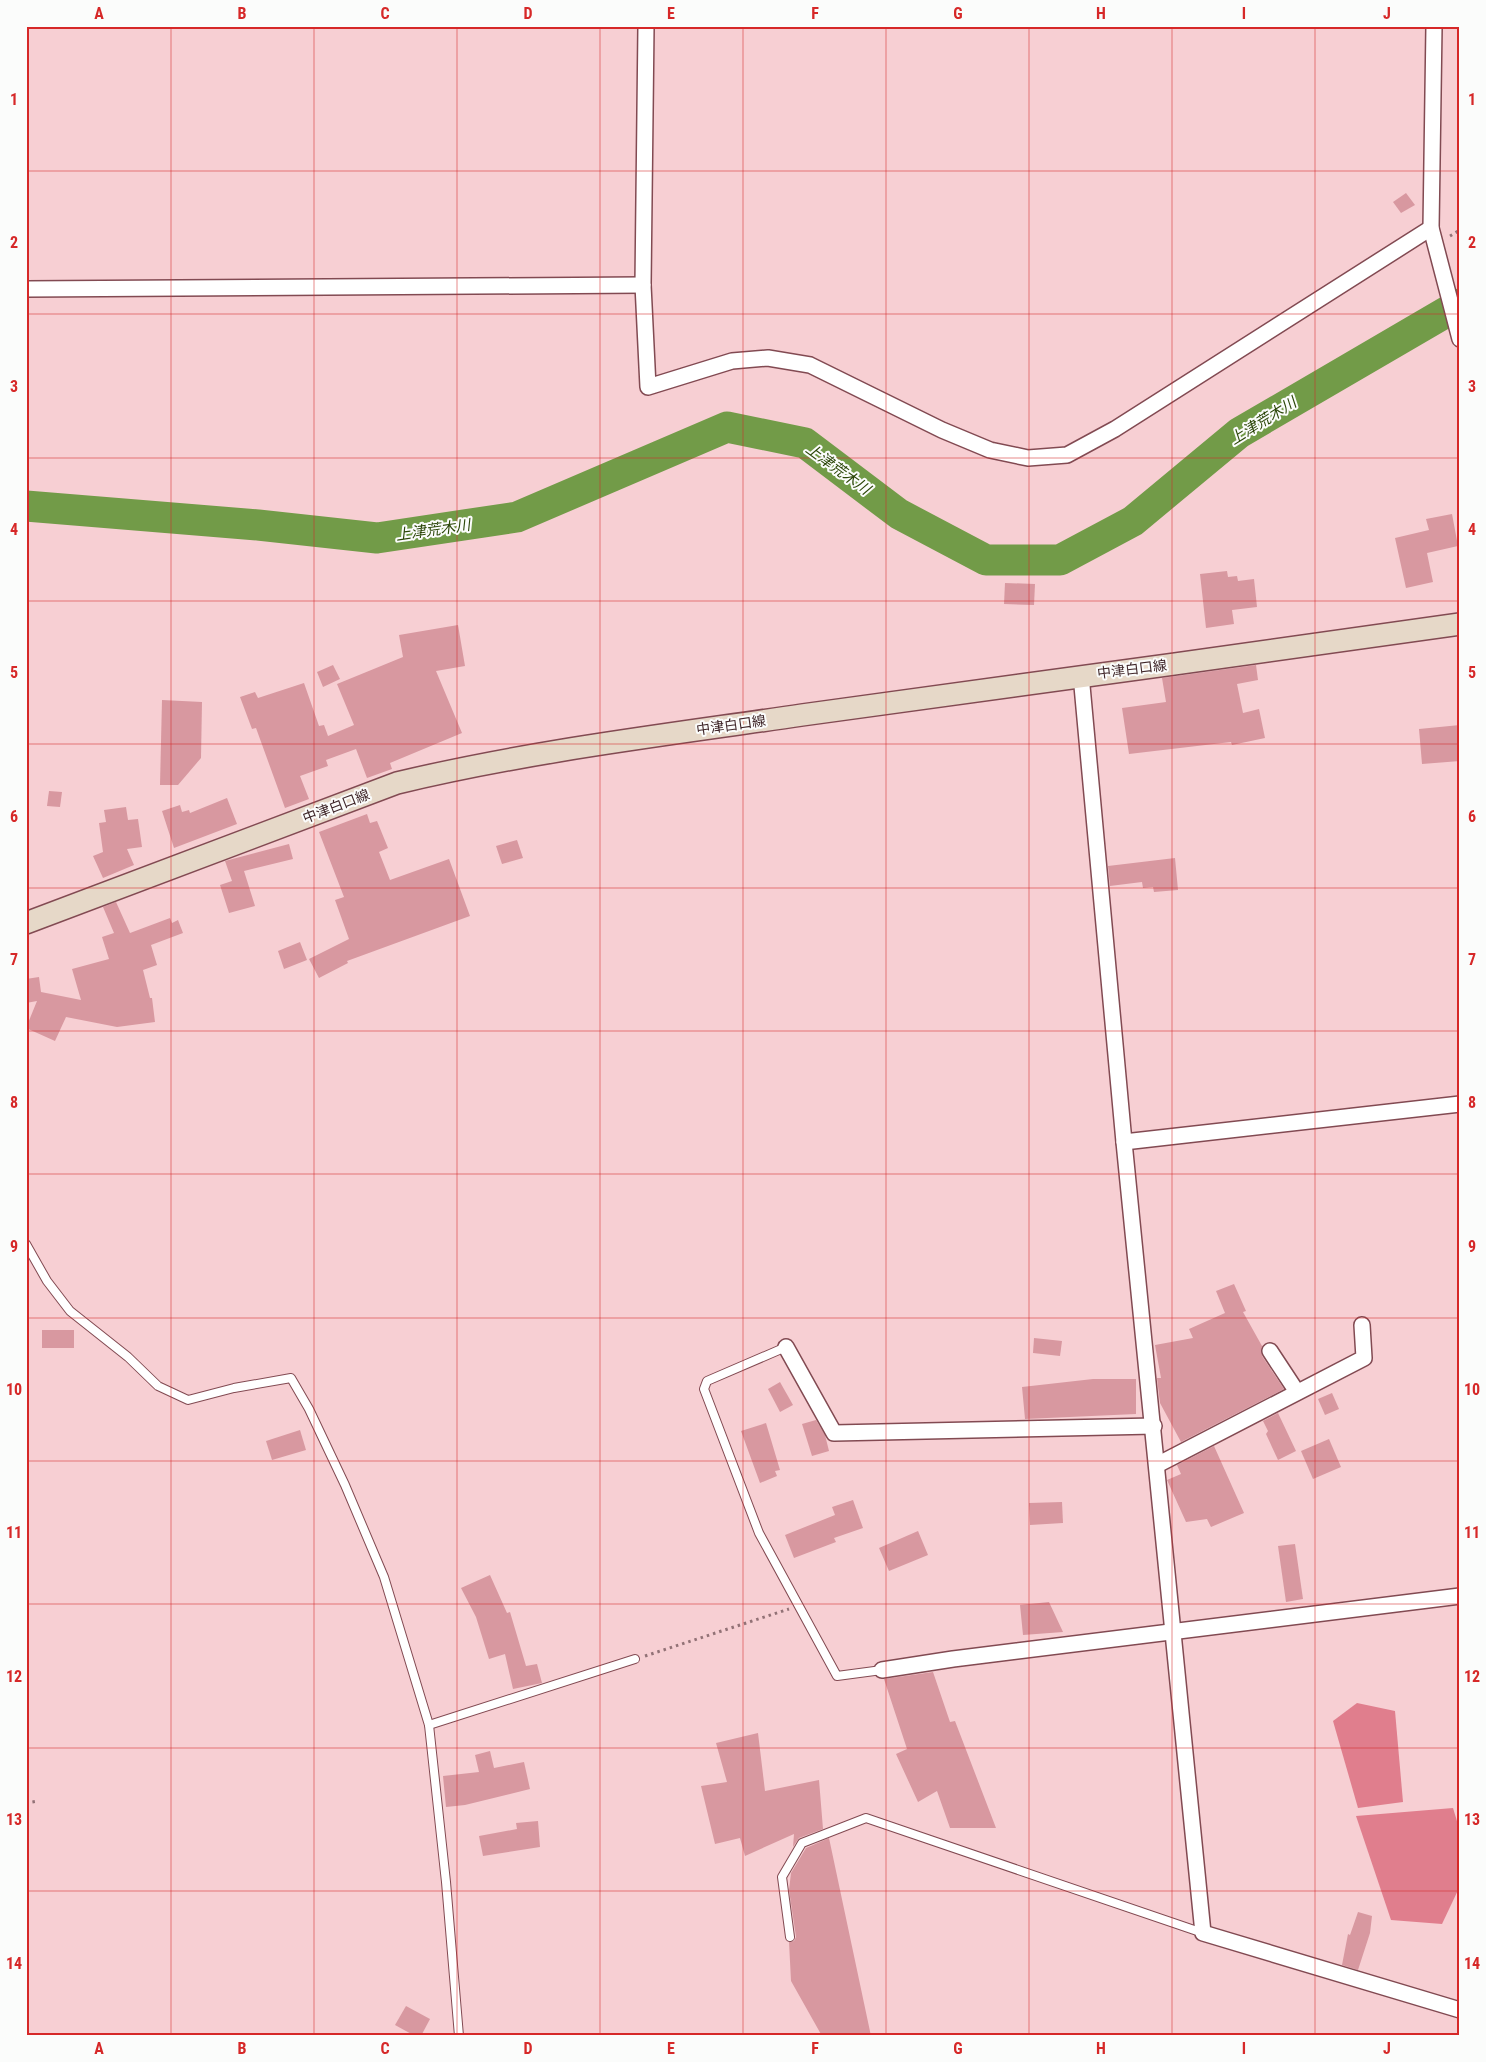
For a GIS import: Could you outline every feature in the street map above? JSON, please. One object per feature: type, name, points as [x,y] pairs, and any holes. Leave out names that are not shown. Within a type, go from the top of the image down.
[{"type":"main road","name":"中津白口線","points":[[26,923],[397,783],[458,768],[576,747],[1081,675],[1273,652],[1460,624]]},
{"type":"street","points":[[646,26],[643,285],[648,388],[732,361],[768,358],[810,365],[942,430],[990,450],[1028,458],[1067,455],[1115,429],[1432,228]]},
{"type":"street","points":[[1434,26],[1432,228],[1460,340]]},
{"type":"street","points":[[26,289],[643,285]]},
{"type":"street","points":[[1081,675],[1124,1142],[1154,1426],[1203,1933],[1460,2010]]},
{"type":"street","points":[[1124,1142],[1460,1104]]},
{"type":"street","points":[[1157,1465],[1364,1358],[1362,1325]]},
{"type":"street","points":[[786,1347],[834,1433],[1154,1426]]},
{"type":"street","points":[[1270,1351],[1297,1392]]},
{"type":"street","points":[[882,1670],[953,1659],[1460,1596]]},
{"type":"lane","points":[[26,1244],[47,1281],[70,1311],[128,1357],[158,1386],[188,1400],[234,1388],[291,1378],[309,1409],[345,1485],[384,1577],[429,1725],[445,1873],[459,2036]]},
{"type":"lane","points":[[786,1347],[707,1381],[704,1389],[758,1533],[837,1676],[882,1670]]},
{"type":"lane","points":[[429,1725],[635,1659]]},
{"type":"lane","points":[[790,1937],[782,1877],[802,1843],[866,1818],[1203,1933]]},
{"type":"path","points":[[635,1659],[800,1606]]},
{"type":"path","points":[[26,1803],[38,1801]]},
{"type":"shaded area","points":[[1357,1703],[1395,1711],[1403,1802],[1358,1808],[1333,1721]]},
{"type":"shaded area","points":[[1453,1808],[1460,1831],[1460,1886],[1442,1924],[1391,1920],[1356,1816]]},
{"type":"building","points":[[1406,193],[1415,205],[1401,213],[1393,202]]},
{"type":"building","points":[[1452,514],[1458,546],[1427,553],[1433,582],[1406,588],[1395,538],[1429,530],[1426,519]]},
{"type":"building","points":[[1227,571],[1228,577],[1237,576],[1238,581],[1254,579],[1257,607],[1232,610],[1234,624],[1206,628],[1200,574]]},
{"type":"building","points":[[1005,583],[1035,584],[1034,605],[1004,604]]},
{"type":"building","points":[[458,625],[465,666],[436,671],[462,733],[390,763],[392,769],[367,778],[356,749],[326,760],[328,766],[300,776],[309,799],[285,808],[256,728],[252,729],[240,697],[255,692],[258,698],[304,683],[319,726],[324,725],[328,736],[354,725],[337,684],[403,657],[399,635]]},
{"type":"building","points":[[333,665],[340,679],[323,687],[317,672]]},
{"type":"building","points":[[1256,665],[1258,680],[1237,684],[1243,713],[1259,709],[1265,738],[1232,745],[1231,742],[1129,754],[1122,708],[1166,702],[1162,678]]},
{"type":"building","points":[[162,700],[202,702],[201,758],[178,785],[160,785]]},
{"type":"building","points":[[1460,725],[1460,761],[1422,764],[1419,729]]},
{"type":"building","points":[[49,791],[62,792],[60,807],[47,806]]},
{"type":"building","points":[[227,798],[237,824],[174,848],[162,811],[180,805],[182,812],[189,810],[190,813]]},
{"type":"building","points":[[126,807],[128,820],[138,819],[142,847],[127,849],[134,865],[103,878],[93,856],[103,852],[99,823],[106,822],[104,810]]},
{"type":"building","points":[[367,814],[370,823],[377,821],[388,848],[379,852],[390,880],[449,859],[470,916],[347,961],[348,963],[319,978],[309,959],[349,939],[335,900],[344,897],[319,832]]},
{"type":"building","points":[[517,840],[523,858],[502,864],[496,846]]},
{"type":"building","points":[[289,844],[293,859],[244,871],[255,906],[229,913],[220,885],[232,881],[225,861]]},
{"type":"building","points":[[1175,858],[1178,890],[1154,892],[1153,887],[1143,888],[1142,882],[1110,886],[1108,866]]},
{"type":"building","points":[[116,902],[130,933],[170,918],[172,923],[178,920],[183,933],[151,945],[157,965],[143,970],[150,998],[152,998],[155,1022],[117,1027],[66,1017],[55,1041],[26,1028],[37,1001],[26,1003],[26,979],[39,977],[41,992],[81,1000],[72,969],[109,959],[102,937],[114,933],[103,907]]},
{"type":"building","points":[[300,942],[307,960],[284,969],[278,951]]},
{"type":"building","points":[[1234,1284],[1246,1311],[1243,1312],[1262,1346],[1262,1356],[1284,1389],[1181,1442],[1160,1403],[1157,1378],[1161,1378],[1155,1345],[1193,1338],[1189,1329],[1225,1313],[1216,1291]]},
{"type":"building","points":[[42,1330],[74,1330],[74,1348],[42,1348]]},
{"type":"building","points":[[1034,1338],[1062,1341],[1060,1356],[1033,1353]]},
{"type":"building","points":[[1093,1379],[1136,1379],[1136,1414],[1025,1419],[1022,1387]]},
{"type":"building","points":[[780,1382],[793,1405],[780,1412],[768,1389]]},
{"type":"building","points":[[1332,1393],[1339,1409],[1325,1415],[1318,1399]]},
{"type":"building","points":[[1278,1413],[1296,1451],[1278,1460],[1266,1434],[1268,1431],[1263,1421]]},
{"type":"building","points":[[816,1420],[825,1435],[829,1451],[812,1456],[802,1424]]},
{"type":"building","points":[[766,1423],[780,1470],[775,1471],[777,1476],[760,1483],[741,1431]]},
{"type":"building","points":[[300,1430],[306,1450],[272,1460],[266,1441]]},
{"type":"building","points":[[1329,1439],[1341,1467],[1313,1479],[1301,1451]]},
{"type":"building","points":[[1214,1446],[1244,1513],[1211,1527],[1207,1519],[1186,1522],[1167,1480],[1181,1474],[1177,1465]]},
{"type":"building","points":[[853,1500],[863,1528],[834,1538],[836,1542],[794,1558],[785,1535],[835,1515],[832,1507]]},
{"type":"building","points":[[1062,1502],[1063,1523],[1030,1525],[1029,1503]]},
{"type":"building","points":[[918,1531],[928,1555],[889,1571],[879,1548]]},
{"type":"building","points":[[1295,1544],[1303,1599],[1286,1602],[1278,1546]]},
{"type":"building","points":[[490,1575],[507,1613],[510,1612],[526,1666],[537,1664],[542,1683],[513,1689],[505,1654],[489,1659],[476,1617],[461,1588]]},
{"type":"building","points":[[1049,1602],[1063,1632],[1023,1635],[1020,1605]]},
{"type":"building","points":[[933,1672],[950,1722],[955,1721],[996,1828],[950,1828],[937,1791],[918,1802],[896,1754],[907,1749],[884,1679]]},
{"type":"building","points":[[758,1733],[765,1791],[819,1780],[823,1829],[799,1838],[793,1847],[794,1834],[745,1856],[740,1838],[715,1844],[701,1786],[727,1782],[716,1743]]},
{"type":"building","points":[[490,1751],[494,1768],[524,1762],[530,1789],[465,1805],[446,1807],[443,1776],[479,1772],[475,1755]]},
{"type":"building","points":[[538,1821],[540,1847],[483,1856],[479,1836],[517,1829],[516,1823]]},
{"type":"building","points":[[829,1838],[871,2036],[822,2036],[791,1981],[789,1942],[794,1941],[796,1937],[789,1890],[791,1873],[806,1848]]},
{"type":"building","points":[[1358,1912],[1372,1916],[1370,1933],[1358,1970],[1342,1965],[1348,1934],[1350,1935]]},
{"type":"building","points":[[406,2006],[430,2019],[421,2036],[415,2036],[395,2025]]},
{"type":"waterway","name":"上津荒木川","points":[[26,506],[258,525],[377,538],[517,517],[727,427],[805,443],[899,514],[986,560],[1060,560],[1133,521],[1239,433],[1460,304]]}]
